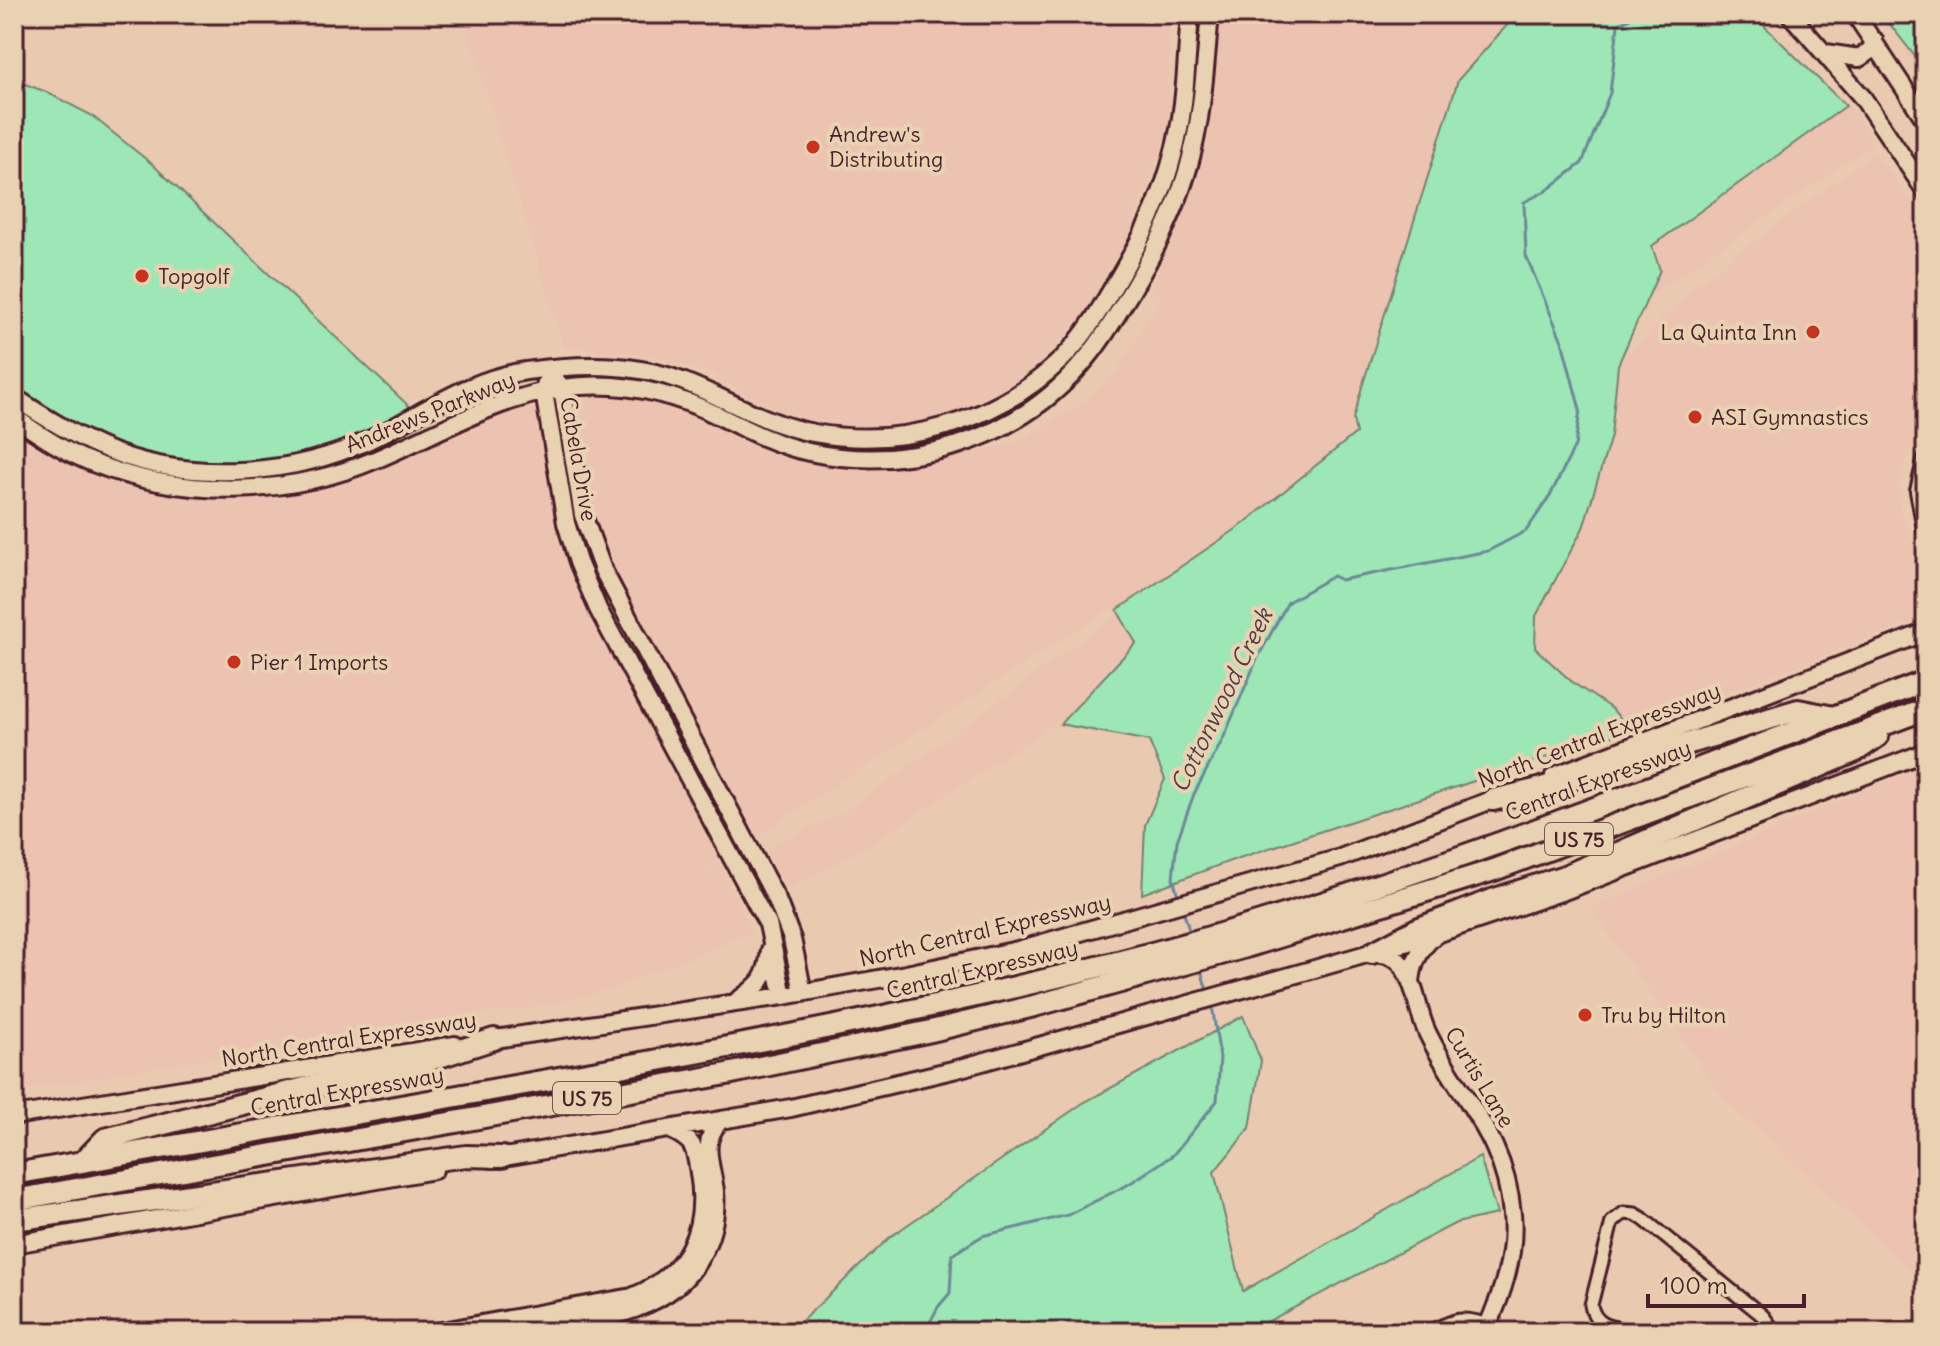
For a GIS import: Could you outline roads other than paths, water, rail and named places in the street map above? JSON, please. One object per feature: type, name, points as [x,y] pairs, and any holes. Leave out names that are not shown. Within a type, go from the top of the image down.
[{"type":"highway","name":"Central Expressway","points":[[14,1200],[786,1062],[982,1019],[1154,972],[1926,681]]},
{"type":"highway","points":[[1493,800],[1798,710],[1834,717]]},
{"type":"highway","points":[[1372,953],[1417,929],[1567,875],[1856,751],[1916,712]]},
{"type":"highway","name":"Central Expressway","points":[[14,1174],[761,1041],[970,997],[1140,956],[1243,937],[1494,870],[1916,712]]},
{"type":"highway","points":[[83,1162],[105,1139],[313,1086],[424,1062],[494,1039]]},
{"type":"highway","points":[[14,1220],[450,1158],[502,1157]]},
{"type":"street","name":"Andrews Parkway","points":[[14,397],[100,447],[170,475],[293,465],[317,459],[368,441],[455,392],[507,375],[579,366],[647,371],[678,379],[771,422],[848,438],[913,433],[963,422],[1018,395],[1063,358],[1099,310],[1134,251],[1164,187],[1174,155],[1189,58],[1190,14]]},
{"type":"street","name":"Andrews Parkway","points":[[14,417],[45,439],[93,463],[170,475],[225,489],[272,488],[322,478],[376,459],[497,404],[562,388],[616,385],[649,390],[673,397],[766,440],[810,452],[889,459],[921,455],[971,442],[1029,412],[1079,369],[1150,259],[1190,164],[1208,60],[1210,14]]},
{"type":"street","points":[[1790,14],[1863,98],[1925,188]]},
{"type":"street","points":[[1855,14],[1926,121]]},
{"type":"street","points":[[1826,53],[1859,58],[1871,50],[1874,40]]},
{"type":"street","points":[[1189,58],[1208,60]]},
{"type":"street","points":[[1134,251],[1150,259]]},
{"type":"street","name":"Cabela Drive","points":[[548,369],[562,388],[583,515],[603,570],[777,900],[792,939],[803,993]]},
{"type":"street","name":"Cabela Drive","points":[[548,369],[544,392],[559,491],[578,562],[598,609],[768,924],[783,996]]},
{"type":"street","points":[[963,422],[971,442]]},
{"type":"street","points":[[740,427],[745,423],[754,423],[789,437],[830,445],[848,438]]},
{"type":"street","points":[[1926,461],[1919,491],[1926,528]]},
{"type":"street","name":"North Central Expressway","points":[[14,1116],[803,993],[999,954],[1232,891],[1340,858],[1926,632]]},
{"type":"street","points":[[14,1244],[502,1157],[719,1122],[957,1069],[1436,934],[1564,891],[1926,752]]},
{"type":"street","points":[[1411,983],[1417,955],[1436,934]]},
{"type":"street","points":[[732,1004],[755,988],[767,974],[772,940]]},
{"type":"street","name":"Curtis Lane","points":[[1372,953],[1392,957],[1401,964],[1440,1056],[1493,1139],[1509,1188],[1514,1231],[1512,1249],[1503,1288],[1487,1328]]},
{"type":"street","points":[[516,1332],[632,1311],[668,1294],[684,1281],[697,1265],[714,1224],[715,1194],[707,1146],[712,1130],[719,1122]]},
{"type":"street","points":[[437,1332],[632,1297],[660,1283],[685,1257],[693,1243],[700,1224],[703,1196],[695,1148],[686,1137],[671,1130]]},
{"type":"street","points":[[1641,1332],[1602,1324],[1592,1313],[1592,1298],[1610,1227],[1619,1215],[1630,1213],[1642,1218],[1763,1316],[1775,1332]]},
{"type":"street","points":[[1430,1332],[1457,1319],[1467,1318],[1487,1328]]},
{"type":"waterway","name":"Cottonwood Creek","points":[[1179,899],[1173,878],[1177,841],[1194,794],[1223,739],[1257,659],[1288,602],[1333,576],[1341,580],[1488,551],[1526,531],[1550,496],[1575,446],[1580,410],[1562,341],[1526,256],[1524,202],[1546,191],[1582,163],[1610,93],[1618,25],[1636,14]]},
{"type":"waterway","name":"Cottonwood Creek","points":[[1183,910],[1190,933]]},
{"type":"waterway","name":"Cottonwood Creek","points":[[1200,967],[1208,994]]},
{"type":"waterway","name":"Cottonwood Creek","points":[[925,1332],[938,1307],[950,1293],[952,1255],[982,1236],[1068,1215],[1129,1184],[1173,1155],[1217,1101],[1220,1058],[1212,1005]]},
{"type":"place","name":"Andrew's Distributing","points":[[813,147]]},
{"type":"place","name":"Topgolf","points":[[142,276]]},
{"type":"place","name":"La Quinta Inn","points":[[1813,332]]},
{"type":"place","name":"ASI Gymnastics","points":[[1695,417]]},
{"type":"place","name":"Pier 1 Imports","points":[[234,662]]},
{"type":"place","name":"Tru by Hilton","points":[[1585,1015]]}]
